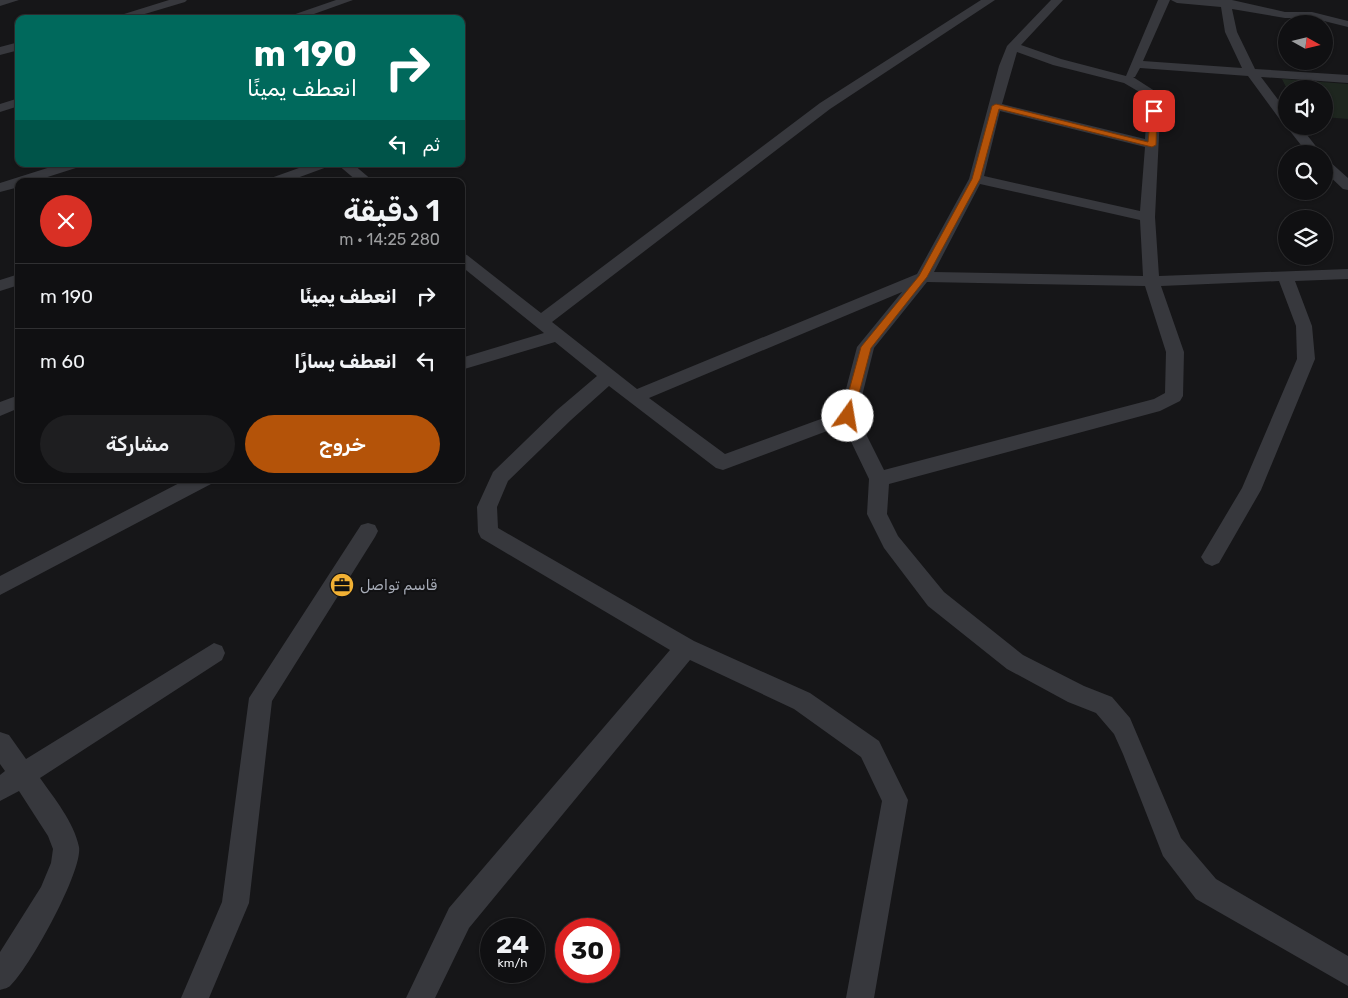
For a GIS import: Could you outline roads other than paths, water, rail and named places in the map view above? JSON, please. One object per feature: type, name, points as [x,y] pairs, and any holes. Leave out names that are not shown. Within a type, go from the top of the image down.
[{"type":"street","points":[[0,3],[12,0]]},
{"type":"street","points":[[124,15],[156,3],[181,0]]},
{"type":"street","points":[[300,15],[348,0]]},
{"type":"street","points":[[541,322],[825,106],[989,0]]},
{"type":"street","points":[[1057,0],[1013,46],[1005,66],[976,179],[923,277],[866,347],[848,416],[879,479],[877,514],[891,542],[936,599],[970,629],[1015,662],[1076,694],[1104,705],[1122,726],[1134,751],[1172,847],[1206,889],[1348,972]]},
{"type":"street","points":[[1128,80],[1164,0]]},
{"type":"street","points":[[1177,0],[1226,2],[1285,15],[1312,15],[1348,24]]},
{"type":"street","points":[[1226,2],[1233,36],[1250,73],[1278,108]]},
{"type":"street","points":[[156,3],[170,15]]},
{"type":"street","points":[[879,479],[1160,404],[1174,396],[1175,352],[1151,281],[1147,218],[1156,95],[1128,80],[1057,62],[1013,46]]},
{"type":"street","points":[[0,51],[15,47]]},
{"type":"street","points":[[1136,64],[1348,80]]},
{"type":"street","points":[[0,108],[15,103]]},
{"type":"street","points":[[996,106],[1152,145]]},
{"type":"street","points":[[1300,135],[1308,145]]},
{"type":"street","points":[[32,178],[65,167]]},
{"type":"street","points":[[284,178],[314,167]]},
{"type":"street","points":[[348,167],[362,178]]},
{"type":"street","points":[[1333,172],[1348,186]]},
{"type":"street","points":[[976,179],[1147,218]]},
{"type":"street","points":[[0,188],[15,184]]},
{"type":"street","points":[[465,261],[635,397],[722,462],[848,416]]},
{"type":"street","points":[[635,397],[923,277],[1151,281],[1348,274]]},
{"type":"street","points":[[1212,557],[1251,490],[1306,359],[1304,326],[1285,277]]},
{"type":"street","points":[[0,286],[15,280]]},
{"type":"street","points":[[465,363],[538,343],[556,335]]},
{"type":"street","points":[[609,376],[564,414],[500,477],[487,507],[488,532],[686,648],[802,701],[870,749],[896,800],[860,998]]},
{"type":"street","points":[[0,409],[15,403]]},
{"type":"street","points":[[0,586],[196,483]]},
{"type":"street","points":[[194,998],[235,903],[261,698],[368,531]]},
{"type":"street","points":[[420,998],[459,918],[686,648]]},
{"type":"street","points":[[0,789],[214,653]]},
{"type":"street","points":[[0,743],[52,818],[66,848],[62,877],[0,976]]},
{"type":"place","name":"قاسم تواصل","points":[[342,585]]}]
